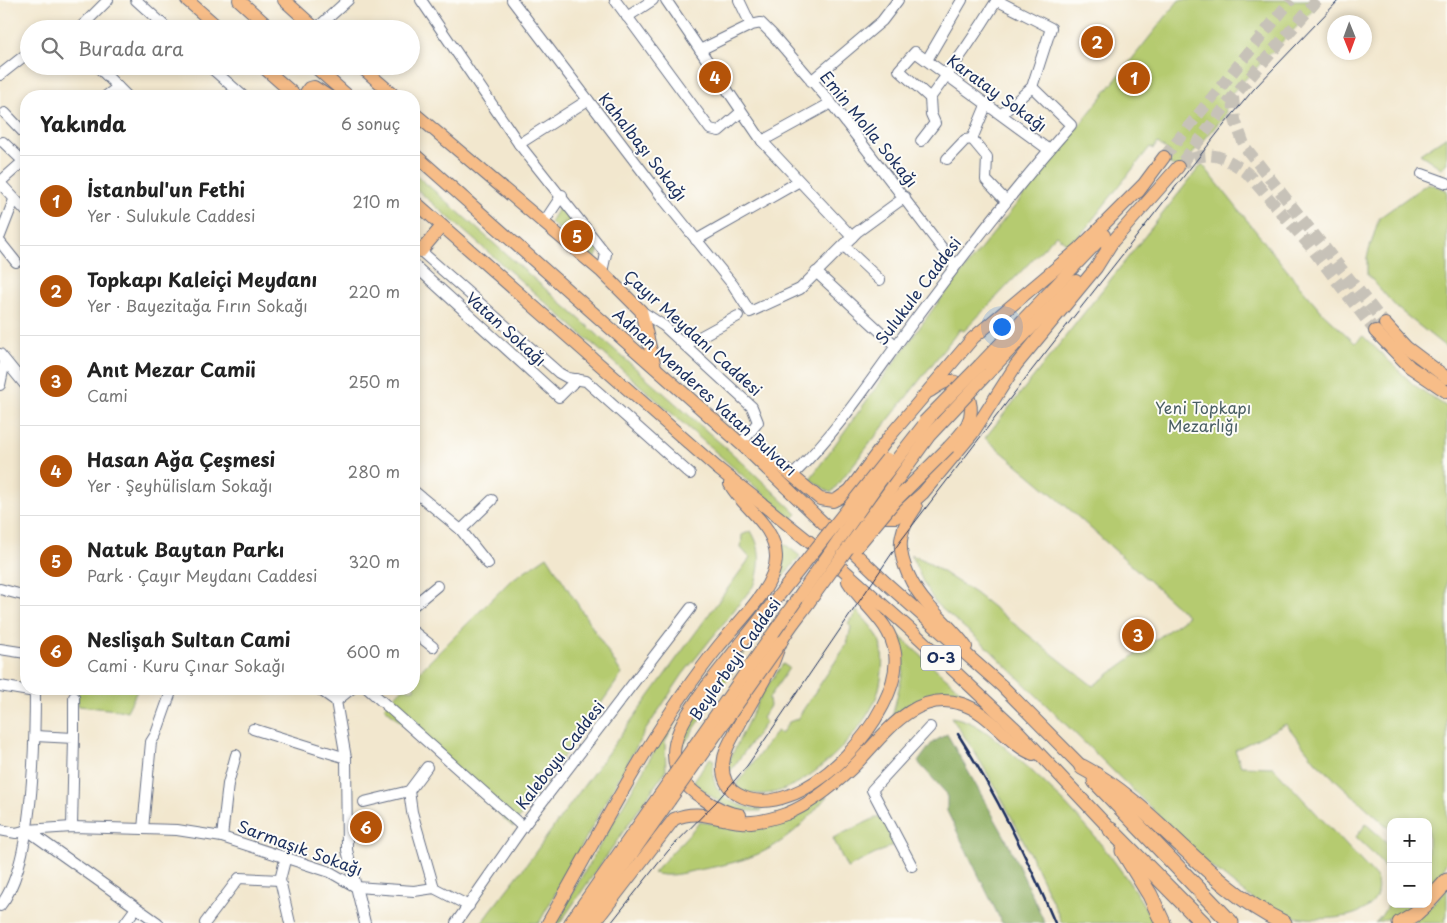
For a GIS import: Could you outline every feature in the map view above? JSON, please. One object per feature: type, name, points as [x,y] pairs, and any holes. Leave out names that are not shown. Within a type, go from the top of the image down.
[{"type":"highway","name":"O-3","points":[[1082,767],[1231,923]]},
{"type":"highway","points":[[1082,767],[1113,786],[1131,800],[1234,892],[1267,915],[1284,923]]},
{"type":"highway","name":"O-3","points":[[1111,830],[1203,923]]},
{"type":"highway","points":[[1111,830],[1150,895],[1163,923]]},
{"type":"highway","points":[[1154,874],[1189,923]]},
{"type":"highway","points":[[1432,898],[1447,881]]},
{"type":"highway","points":[[1400,923],[1422,908]]},
{"type":"main road","points":[[187,0],[210,20]]},
{"type":"main road","points":[[239,0],[261,20]]},
{"type":"main road","points":[[284,0],[306,20]]},
{"type":"main road","points":[[272,75],[289,90]]},
{"type":"main road","points":[[324,75],[341,90]]},
{"type":"main road","points":[[370,75],[388,90]]},
{"type":"main road","points":[[308,90],[314,87],[319,90]]},
{"type":"main road","name":"Çayır Meydanı Caddesi","points":[[420,118],[602,272],[641,311]]},
{"type":"main road","points":[[809,602],[929,436],[983,370],[1123,214],[1164,157]]},
{"type":"main road","name":"Adnan Menderes Vatan Bulvarı","points":[[420,159],[741,444],[879,576],[971,658]]},
{"type":"main road","points":[[801,806],[768,814],[732,814],[710,804],[688,787],[675,766],[674,743],[683,721],[707,686],[873,475],[901,444],[983,370],[1111,244],[1178,167]]},
{"type":"main road","points":[[741,444],[769,456],[812,494],[826,501],[839,498],[860,477],[889,437],[973,338],[1080,248],[1142,186]]},
{"type":"main road","points":[[420,206],[727,477],[745,507],[764,524],[770,535],[776,557],[773,574],[765,589],[717,648],[653,737],[548,923]]},
{"type":"main road","points":[[420,248],[442,226]]},
{"type":"main road","points":[[860,477],[856,487],[856,502],[862,510],[875,518],[896,517],[923,493],[972,434],[1012,371],[1096,268],[1111,244]]},
{"type":"main road","points":[[641,311],[655,368]]},
{"type":"main road","points":[[1447,378],[1380,328],[1410,367],[1447,392]]},
{"type":"main road","points":[[809,602],[837,574],[895,501],[962,432],[970,417],[970,400],[967,392],[952,381],[945,382],[924,396]]},
{"type":"main road","name":"Beylerbeyi Caddesi","points":[[583,923],[664,799],[875,488],[930,417]]},
{"type":"main road","name":"O-3","points":[[727,477],[837,564],[962,677],[1111,830]]},
{"type":"main road","points":[[923,493],[900,542],[906,566],[919,593],[928,606],[956,633],[971,658]]},
{"type":"main road","points":[[780,642],[770,669],[726,749],[723,766],[728,785],[739,795],[756,801],[780,798],[800,790],[832,769],[861,739],[882,708],[891,688],[895,669],[895,652],[890,634],[882,620],[853,589],[837,564]]},
{"type":"main road","name":"Beylerbeyi Caddesi","points":[[570,923],[809,602]]},
{"type":"main road","name":"O-3","points":[[971,658],[1030,713],[1082,767]]},
{"type":"main road","points":[[594,923],[674,819],[693,813],[741,822],[786,814],[825,792],[897,720],[913,709],[931,703],[953,701],[971,707],[992,722],[1019,746],[1041,756]]},
{"type":"street","points":[[88,20],[108,0]]},
{"type":"street","points":[[136,0],[158,20]]},
{"type":"street","points":[[326,20],[348,0]]},
{"type":"street","name":"Çayır Meydanı Caddesi","points":[[421,0],[519,144],[562,195],[606,254],[602,272]]},
{"type":"street","name":"Kahalbaşı Sokağı","points":[[512,0],[696,240],[733,285],[750,312],[800,289],[816,272]]},
{"type":"street","points":[[615,0],[710,129],[719,132],[741,112]]},
{"type":"street","points":[[627,17],[653,0]]},
{"type":"street","points":[[666,0],[762,141],[798,182],[852,237]]},
{"type":"street","points":[[700,50],[751,25],[739,0]]},
{"type":"street","points":[[811,81],[882,21],[898,0]]},
{"type":"street","points":[[927,60],[962,0]]},
{"type":"street","points":[[921,141],[935,123],[931,114],[930,98],[946,77],[996,0],[1051,28],[1032,87],[1002,114]]},
{"type":"street","name":"Emin Molla Sokağı","points":[[751,25],[761,23],[831,103],[955,265]]},
{"type":"street","name":"Karatay Sokağı","points":[[930,98],[899,70],[916,52],[946,77],[987,103],[1049,150]]},
{"type":"street","points":[[0,75],[20,59]]},
{"type":"street","points":[[106,75],[121,90]]},
{"type":"street","points":[[219,75],[236,90]]},
{"type":"street","points":[[114,90],[118,87]]},
{"type":"street","name":"Sulukule Caddesi","points":[[792,476],[812,456],[855,402],[955,265],[1006,201],[1071,125],[1032,87]]},
{"type":"street","points":[[519,144],[588,100]]},
{"type":"street","points":[[762,141],[831,103]]},
{"type":"street","points":[[972,139],[987,103]]},
{"type":"street","points":[[5,113],[20,129]]},
{"type":"street","points":[[947,159],[965,140],[972,139]]},
{"type":"street","points":[[972,139],[987,157],[986,180],[1006,201]]},
{"type":"street","points":[[3,142],[20,156]]},
{"type":"street","points":[[20,165],[0,183],[20,206]]},
{"type":"street","points":[[1422,174],[1447,182]]},
{"type":"street","points":[[696,240],[798,182]]},
{"type":"street","points":[[544,222],[562,195]]},
{"type":"street","points":[[896,346],[816,272],[852,237],[904,197]]},
{"type":"street","points":[[0,236],[14,200]]},
{"type":"street","points":[[0,242],[16,262]]},
{"type":"street","points":[[844,246],[880,280]]},
{"type":"street","points":[[420,255],[559,372],[586,381],[596,389],[690,474]]},
{"type":"street","name":"Vatan Sokağı","points":[[420,271],[559,398],[577,379]]},
{"type":"street","name":"Çayır Meydanı Caddesi","points":[[641,311],[664,326],[752,407],[758,422],[741,444]]},
{"type":"street","points":[[684,345],[738,316]]},
{"type":"street","points":[[0,385],[2,357]]},
{"type":"street","points":[[2,357],[20,379]]},
{"type":"street","points":[[420,496],[461,530],[488,564]]},
{"type":"street","points":[[461,530],[492,500]]},
{"type":"street","points":[[420,597],[437,586]]},
{"type":"street","points":[[0,589],[20,594]]},
{"type":"street","name":"Kaleboyu Caddesi","points":[[456,923],[523,827],[691,608]]},
{"type":"street","points":[[420,636],[433,646]]},
{"type":"street","points":[[0,649],[20,652]]},
{"type":"street","points":[[0,686],[20,688]]},
{"type":"street","points":[[0,906],[13,879],[28,830],[35,736],[35,695]]},
{"type":"street","points":[[143,829],[151,742],[156,734],[170,695]]},
{"type":"street","points":[[328,695],[336,701],[346,758],[347,850],[365,923]]},
{"type":"street","points":[[336,701],[344,695]]},
{"type":"street","points":[[375,695],[523,827]]},
{"type":"street","points":[[72,827],[74,697]]},
{"type":"street","points":[[912,866],[872,790],[930,727]]},
{"type":"street","points":[[253,729],[346,758]]},
{"type":"street","points":[[35,736],[74,738]]},
{"type":"street","points":[[222,837],[228,784],[236,755]]},
{"type":"street","points":[[427,767],[410,791],[412,812],[434,888],[469,906]]},
{"type":"street","points":[[364,802],[410,791]]},
{"type":"street","name":"Sarmaşık Sokağı","points":[[0,830],[16,833],[28,830],[72,827],[177,830],[222,837],[286,856],[330,872],[356,887],[414,891],[434,888]]},
{"type":"street","points":[[28,830],[158,923]]},
{"type":"street","points":[[286,856],[280,880],[290,923]]},
{"type":"street","points":[[205,923],[239,878],[280,880]]},
{"type":"street","points":[[125,923],[136,908]]},
{"type":"green space","points":[[1179,0],[1311,0],[1318,5],[1225,100],[1226,114],[1179,170],[1167,162],[1172,155],[1158,143],[1153,149],[1150,147],[1071,247],[1056,235],[964,331],[960,329],[831,493],[810,479],[933,309]]},
{"type":"green space","points":[[1447,136],[1447,163],[1441,168],[1420,154]]},
{"type":"green space","name":"Yeni Topkapı Mezarlığı","points":[[1202,164],[1323,313],[1355,343],[1363,336],[1414,385],[1447,407],[1447,861],[1441,874],[1432,885],[1432,818],[1387,818],[1387,826],[1316,762],[1286,724],[1235,750],[1241,766],[1273,767],[1376,877],[1377,892],[1372,903],[1361,911],[1346,916],[1329,918],[1294,917],[1279,914],[1269,909],[1251,898],[1209,865],[985,645],[936,604],[923,582],[911,555],[924,560],[975,593],[1093,686],[1188,616],[1058,499],[985,438]]},
{"type":"green space","points":[[420,178],[743,463],[797,514],[792,519],[420,192]]},
{"type":"green space","points":[[1428,183],[1447,190],[1447,348],[1397,308],[1367,274],[1367,257],[1379,218]]},
{"type":"green space","points":[[561,203],[599,250],[595,259],[550,222]]},
{"type":"green space","points":[[751,531],[759,550],[755,584],[683,674],[645,731],[539,923],[481,923],[526,865],[750,558],[741,548],[742,535]]},
{"type":"green space","points":[[781,541],[800,556],[782,578],[778,574],[779,542]]},
{"type":"green space","points":[[547,556],[622,674],[513,827],[384,707],[396,695],[420,695],[420,671],[510,581]]},
{"type":"green space","points":[[857,611],[877,635],[882,652],[882,668],[878,692],[864,720],[838,751],[804,779],[786,789],[769,794],[741,790],[736,785],[777,731],[781,734],[789,722],[797,719],[847,644],[851,627],[848,624]]},
{"type":"green space","points":[[896,633],[964,694],[962,696],[943,694],[924,698],[892,718],[903,671],[902,652]]},
{"type":"green space","points":[[746,651],[677,755],[682,731],[713,689]]},
{"type":"green space","points":[[783,664],[789,668],[769,698],[770,706],[762,718],[766,722],[729,773],[728,763],[762,693]]},
{"type":"green space","points":[[78,695],[135,695],[127,711],[78,706]]},
{"type":"green space","points":[[674,717],[676,719],[665,742],[666,770],[560,923],[555,923]]},
{"type":"green space","points":[[951,717],[970,722],[993,737],[1055,793],[1109,855],[1140,899],[1154,923],[1062,923],[1025,843],[997,791]]},
{"type":"green space","points":[[947,734],[1005,837],[1045,923],[1002,923],[947,811],[947,794],[918,762],[932,743]]},
{"type":"green space","points":[[710,758],[714,760],[714,781],[724,796],[740,805],[761,809],[761,811],[731,808],[693,782]]},
{"type":"green space","points":[[827,796],[799,827],[771,848],[756,855],[720,866],[681,874],[665,875],[653,873],[700,822],[745,827]]},
{"type":"green space","points":[[884,814],[898,843],[847,868],[833,838]]},
{"type":"green space","points":[[1366,824],[1387,842],[1387,872],[1373,853],[1356,837]]},
{"type":"green space","points":[[1447,889],[1447,915],[1444,923],[1413,923],[1428,908],[1432,908],[1432,904]]},
{"type":"green space","points":[[1387,904],[1387,908],[1408,908],[1397,915],[1375,923]]},
{"type":"tunnel","points":[[1164,157],[1291,0]]},
{"type":"tunnel","points":[[1183,161],[1233,97],[1317,0]]},
{"type":"tunnel","points":[[1233,97],[1235,120],[1245,147],[1385,324]]},
{"type":"tunnel","points":[[1178,167],[1197,157],[1213,156],[1229,161],[1247,173],[1310,246],[1375,331]]},
{"type":"tram line","points":[[611,923],[668,851],[716,802],[747,766],[899,543],[1224,125],[1254,89],[1339,0]]},
{"type":"railway","points":[[958,734],[1010,826],[1055,923]]},
{"type":"place","name":"Topkapı Kaleiçi Meydanı","points":[[1097,42]]},
{"type":"place","name":"Hasan Ağa Çeşmesi","points":[[715,77]]},
{"type":"place","name":"İstanbul'un Fethi","points":[[1134,78]]},
{"type":"place","name":"Natuk Baytan Parkı","points":[[577,236]]},
{"type":"place","name":"Anıt Mezar Camii","points":[[1138,635]]},
{"type":"place","name":"Neslişah Sultan Cami","points":[[366,827]]}]
